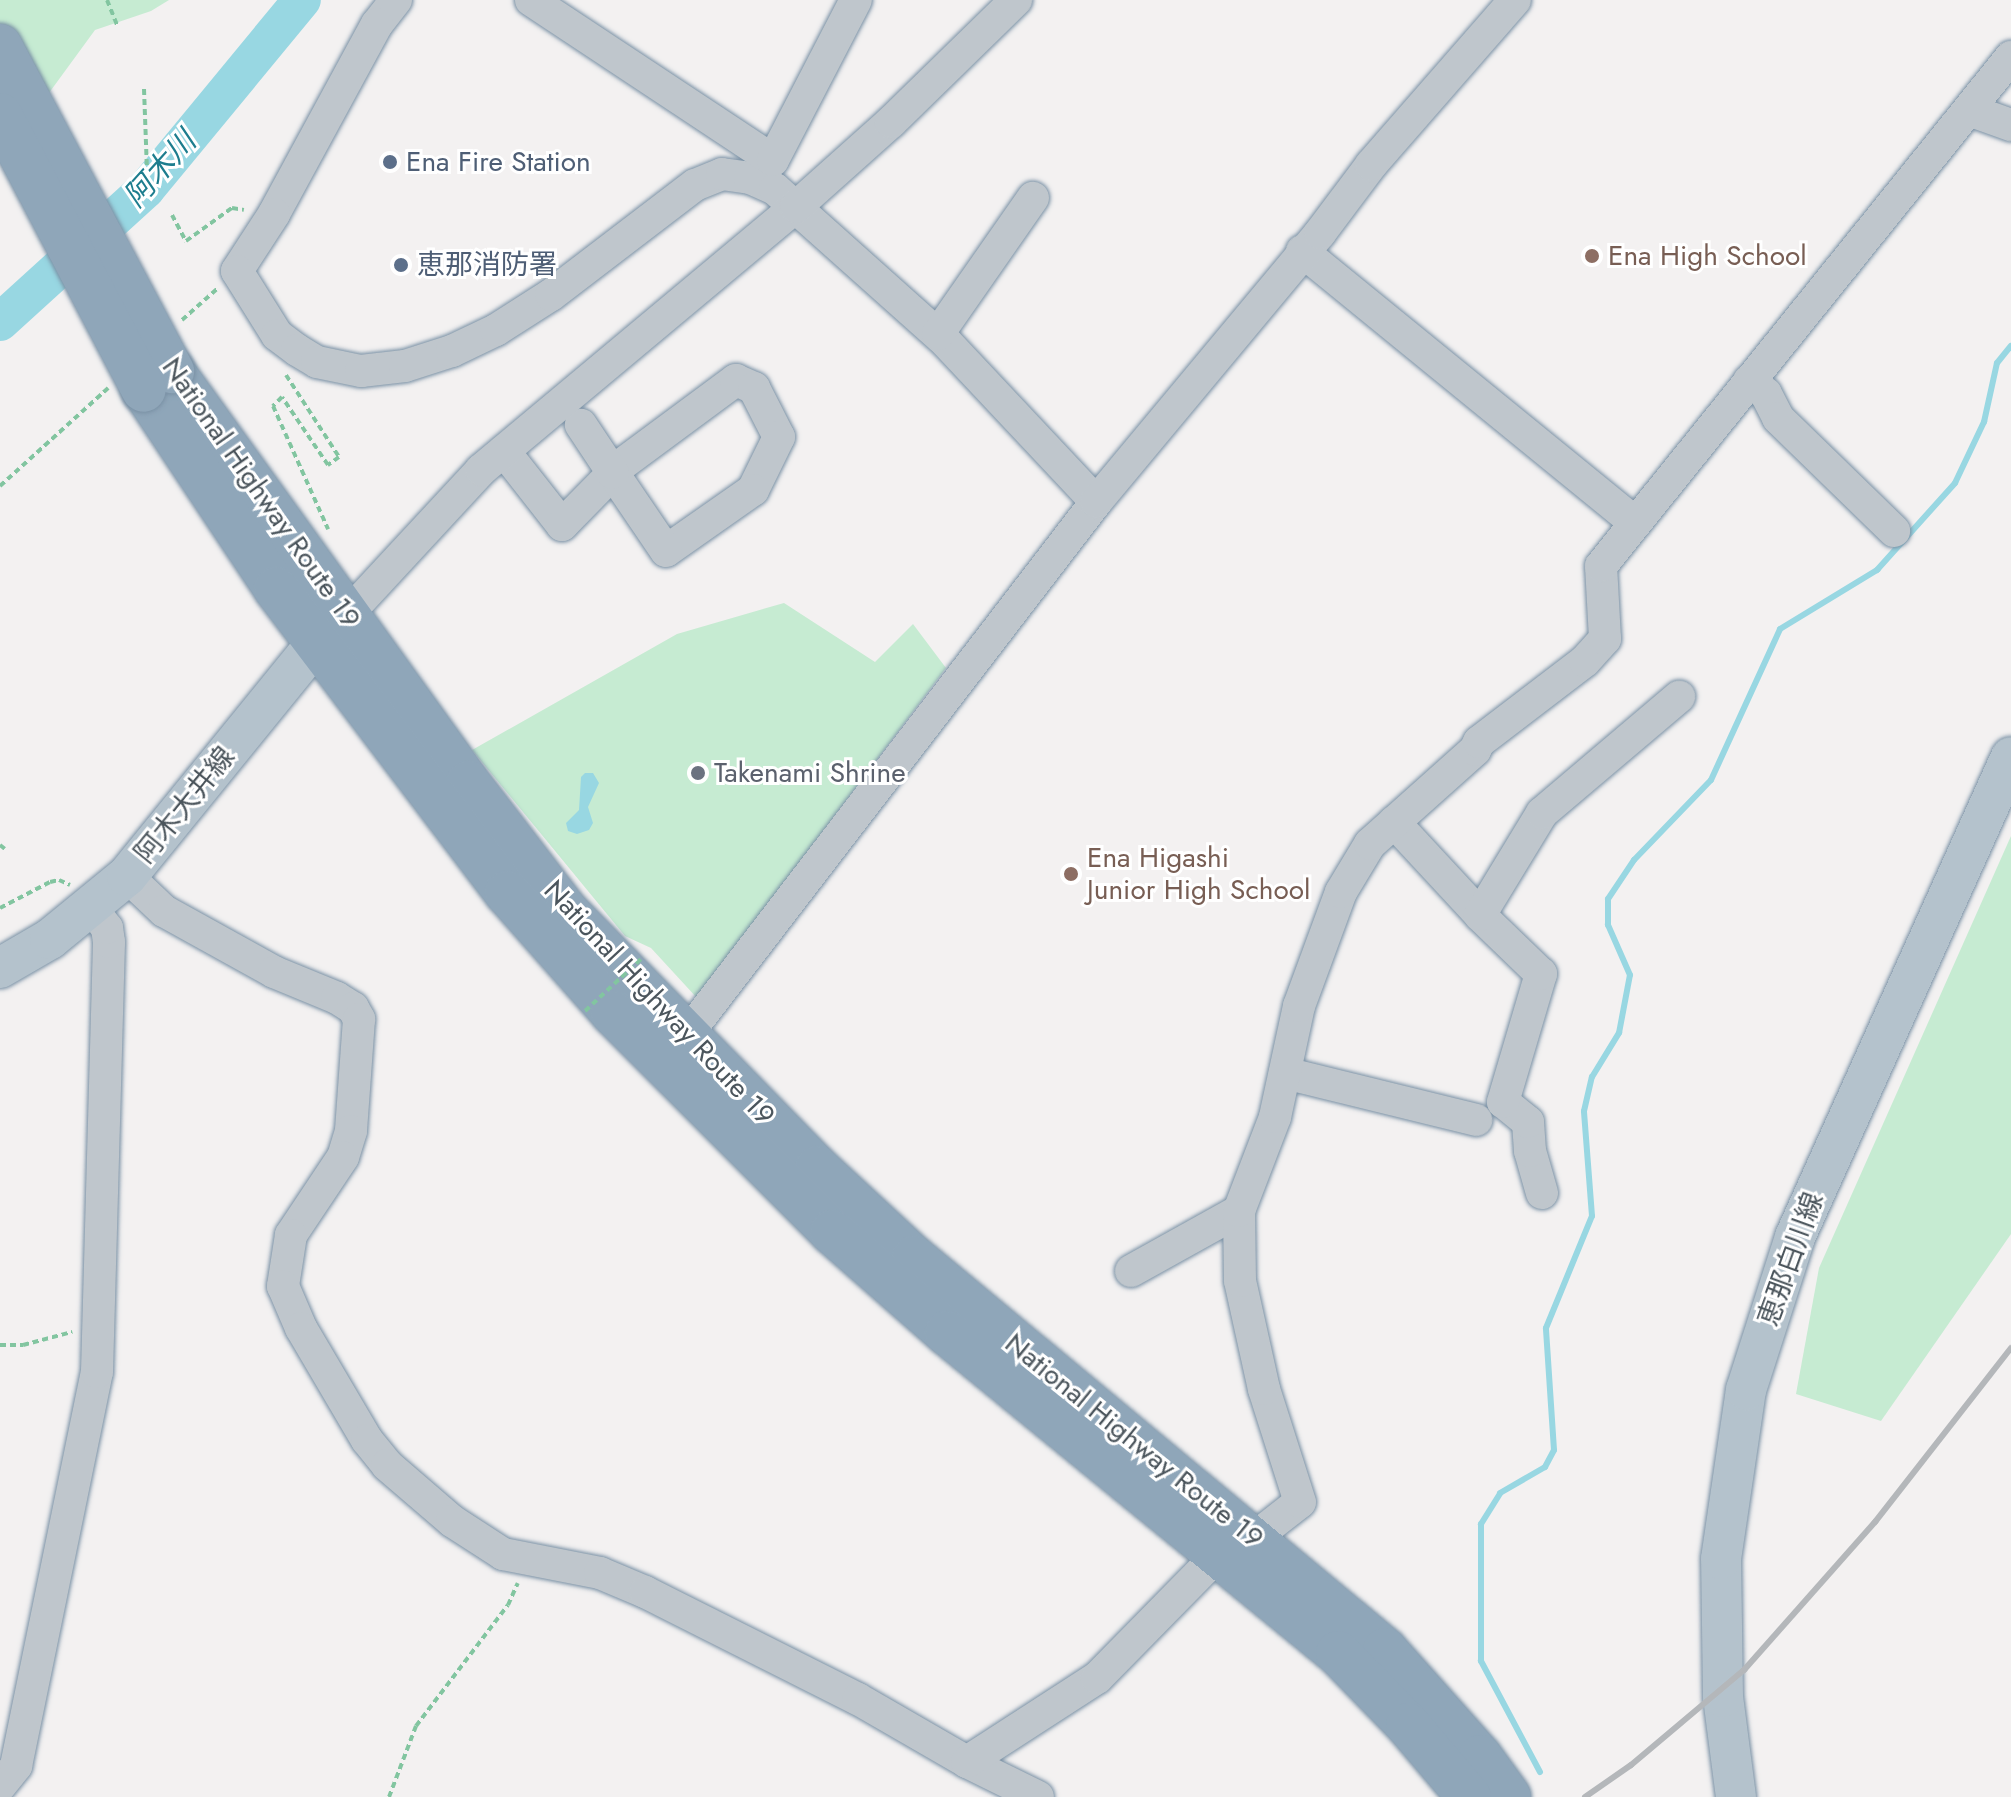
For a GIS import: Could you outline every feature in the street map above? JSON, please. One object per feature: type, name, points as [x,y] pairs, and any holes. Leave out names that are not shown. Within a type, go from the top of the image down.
[{"type":"highway","name":"National Highway Route 19","points":[[0,46],[158,380]]},
{"type":"highway","name":"National Highway Route 19","points":[[0,115],[158,380],[276,589],[332,628],[566,911],[685,1037],[817,1168],[914,1258],[1155,1460],[1408,1725],[1469,1797]]},
{"type":"highway","name":"National Highway Route 19","points":[[332,628],[507,893],[613,1013],[832,1232],[1083,1446],[1237,1545],[1385,1650],[1480,1757],[1509,1797]]},
{"type":"main road","name":"阿木大井線","points":[[0,968],[50,939],[127,876],[332,628]]},
{"type":"main road","name":"恵那白川線","points":[[1736,1797],[1723,1697],[1721,1559],[1746,1390],[1795,1237],[2011,757]]},
{"type":"street","points":[[396,0],[377,24],[274,214],[237,271],[277,335],[297,350],[339,369],[381,370],[430,359],[496,330],[551,295],[703,180],[722,174],[750,178],[775,189],[938,334],[1096,502]]},
{"type":"street","points":[[531,0],[773,160],[856,0]]},
{"type":"street","points":[[332,628],[481,470],[796,207],[891,122],[1016,0]]},
{"type":"street","points":[[685,1037],[1096,502],[1371,165],[1515,0]]},
{"type":"street","points":[[967,1762],[1097,1678],[1237,1545],[1300,1502],[1264,1389],[1240,1281],[1239,1211],[1275,1117],[1299,1006],[1341,892],[1370,844],[1475,750],[1479,742],[1585,661],[1605,639],[1601,566],[2011,57]]},
{"type":"street","points":[[1969,110],[2011,125]]},
{"type":"street","points":[[938,334],[1033,198]]},
{"type":"street","points":[[1302,251],[1634,522]]},
{"type":"street","points":[[504,451],[562,525],[613,473],[736,380],[754,388],[779,437],[753,490],[666,551],[613,473],[581,425]]},
{"type":"street","points":[[1749,381],[1766,394],[1778,418],[1894,531]]},
{"type":"street","points":[[1480,915],[1542,813],[1679,697]]},
{"type":"street","points":[[1394,822],[1480,915],[1541,974],[1503,1102],[1528,1122],[1530,1151],[1542,1193]]},
{"type":"street","points":[[127,876],[164,911],[274,972],[353,1008],[359,1019],[351,1131],[343,1157],[291,1235],[283,1271],[288,1304],[367,1440],[387,1465],[452,1521],[503,1554],[600,1573],[645,1592],[858,1699],[967,1762],[1038,1797]]},
{"type":"street","points":[[0,1786],[16,1766],[97,1372],[109,942],[107,928],[90,906]]},
{"type":"street","points":[[1285,1073],[1476,1120]]},
{"type":"street","points":[[1131,1271],[1239,1211]]},
{"type":"path","points":[[107,0],[118,27]]},
{"type":"path","points":[[144,89],[147,172]]},
{"type":"path","points":[[172,215],[186,241],[232,208],[274,214]]},
{"type":"path","points":[[285,373],[339,457],[328,465],[282,397],[273,406],[328,530]]},
{"type":"path","points":[[0,908],[59,880],[74,887],[90,906]]},
{"type":"path","points":[[585,1011],[641,959]]},
{"type":"path","points":[[0,1345],[23,1345],[98,1327]]},
{"type":"path","points":[[389,1797],[416,1726],[508,1605],[528,1559]]},
{"type":"green space","points":[[0,0],[169,0],[151,11],[95,30],[0,160]]},
{"type":"green space","points":[[784,603],[875,662],[913,624],[946,668],[697,998],[651,948],[625,936],[472,750],[677,634]]},
{"type":"green space","points":[[2011,836],[2011,1234],[1881,1421],[1796,1394],[1819,1268]]},
{"type":"water","points":[[585,773],[593,773],[599,783],[588,807],[593,823],[589,830],[577,834],[568,831],[566,823],[579,810],[581,777]]},
{"type":"waterway","name":"阿木川","points":[[0,322],[146,189],[302,0]]},
{"type":"waterway","points":[[1540,1772],[1481,1661],[1481,1524],[1500,1493],[1545,1467],[1554,1450],[1546,1328],[1592,1216],[1584,1111],[1592,1077],[1619,1033],[1630,975],[1608,925],[1608,899],[1634,860],[1711,780],[1780,629],[1877,570],[1955,483],[1984,422],[1997,363],[2011,346]]},
{"type":"railway","points":[[1585,1797],[1631,1765],[1744,1670],[1875,1522],[2011,1348]]},
{"type":"place","name":"Ena Fire Station","points":[[390,162]]},
{"type":"place","name":"Ena High School","points":[[1592,256]]},
{"type":"place","name":"恵那消防署","points":[[401,265]]},
{"type":"place","name":"Takenami Shrine","points":[[698,773]]},
{"type":"place","name":"Ena Higashi Junior High School","points":[[1071,874]]}]
